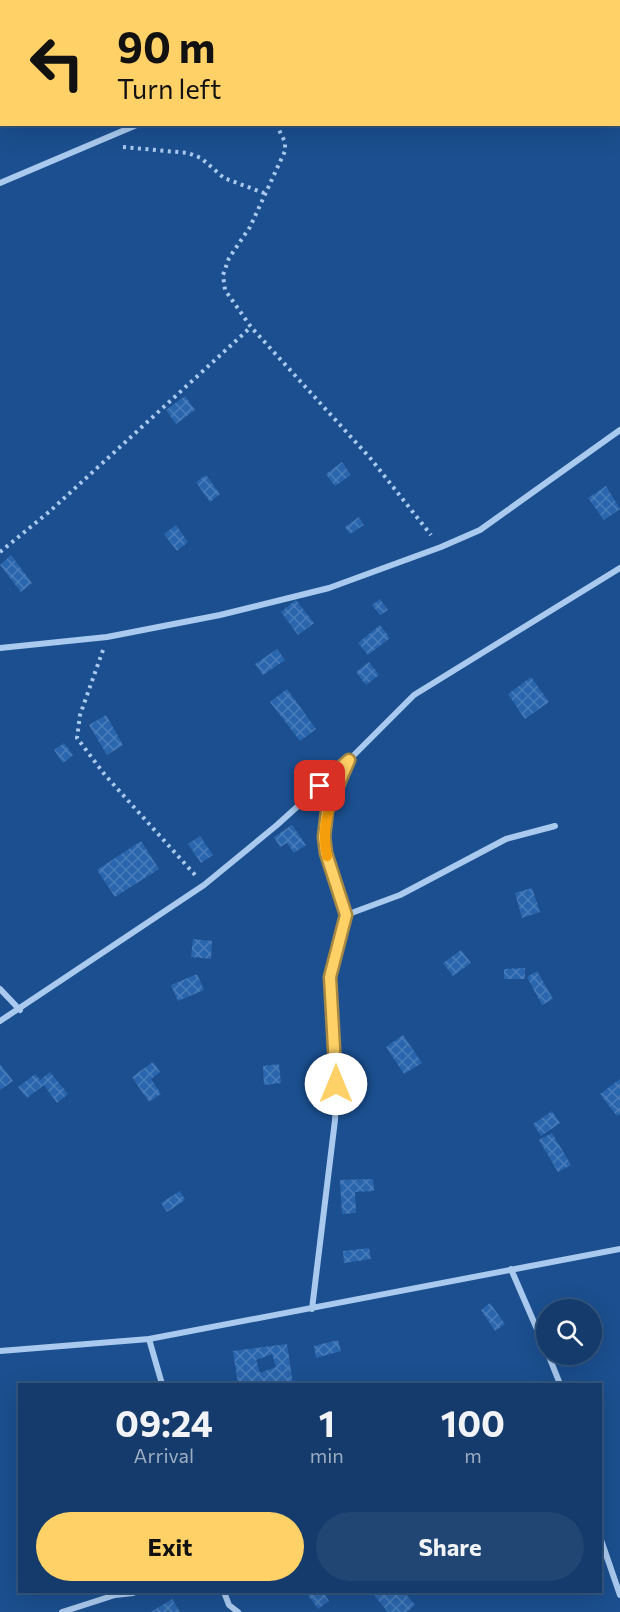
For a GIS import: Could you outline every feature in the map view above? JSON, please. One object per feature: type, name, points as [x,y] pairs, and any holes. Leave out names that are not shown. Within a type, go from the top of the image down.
[{"type":"street","points":[[0,183],[135,126]]},
{"type":"street","points":[[0,648],[107,637],[220,615],[329,588],[441,548],[480,530],[620,430]]},
{"type":"street","points":[[0,1021],[20,1010],[204,885],[277,825],[349,760],[414,695],[620,568]]},
{"type":"street","points":[[312,1309],[335,1120],[337,1066],[330,977],[346,915],[326,853],[324,837],[327,811],[349,760]]},
{"type":"street","points":[[346,915],[400,895],[506,839],[555,826]]},
{"type":"street","points":[[0,989],[20,1010]]},
{"type":"street","points":[[0,1351],[149,1339],[620,1249]]},
{"type":"street","points":[[511,1269],[536,1327]]},
{"type":"street","points":[[149,1339],[162,1383]]},
{"type":"street","points":[[552,1365],[560,1383]]},
{"type":"street","points":[[602,1543],[620,1594]]},
{"type":"street","points":[[62,1612],[115,1595],[134,1593]]},
{"type":"street","points":[[225,1593],[229,1605],[238,1612]]},
{"type":"path","points":[[277,126],[285,142],[285,151],[250,227],[229,258],[223,275],[225,290],[251,327],[371,459],[441,548]]},
{"type":"path","points":[[94,144],[188,153],[201,158],[224,178],[264,193]]},
{"type":"path","points":[[0,552],[49,512],[251,327]]},
{"type":"path","points":[[107,637],[80,715],[77,738],[105,775],[204,885]]},
{"type":"building","points":[[185,396],[195,410],[176,424],[166,410]]},
{"type":"building","points":[[342,462],[351,475],[335,486],[326,474]]},
{"type":"building","points":[[206,475],[220,494],[210,502],[196,482]]},
{"type":"building","points":[[606,486],[620,509],[604,520],[588,498]]},
{"type":"building","points":[[359,517],[364,525],[350,534],[345,527]]},
{"type":"building","points":[[176,525],[188,542],[177,551],[164,534]]},
{"type":"building","points":[[11,555],[32,583],[21,592],[0,565]]},
{"type":"building","points":[[380,599],[388,610],[380,615],[372,605]]},
{"type":"building","points":[[296,600],[314,623],[298,635],[281,612]]},
{"type":"building","points":[[380,625],[390,638],[368,655],[358,643]]},
{"type":"building","points":[[277,649],[285,660],[263,675],[255,664]]},
{"type":"building","points":[[369,662],[379,675],[366,685],[356,672]]},
{"type":"building","points":[[531,677],[549,702],[525,719],[508,694]]},
{"type":"building","points":[[287,689],[316,729],[300,741],[270,702]]},
{"type":"building","points":[[106,715],[123,745],[107,755],[89,725]]},
{"type":"building","points":[[64,743],[73,755],[63,763],[54,750]]},
{"type":"building","points":[[292,825],[306,845],[294,853],[287,843],[280,847],[274,837]]},
{"type":"building","points":[[200,836],[213,855],[201,863],[188,844]]},
{"type":"building","points":[[141,841],[159,869],[115,897],[97,870]]},
{"type":"building","points":[[532,888],[540,912],[522,918],[515,893]]},
{"type":"building","points":[[193,939],[212,941],[211,959],[191,957]]},
{"type":"building","points":[[461,950],[471,963],[453,976],[443,963]]},
{"type":"building","points":[[525,968],[525,979],[504,979],[504,969]]},
{"type":"building","points":[[537,971],[553,999],[542,1005],[527,977]]},
{"type":"building","points":[[197,974],[204,990],[178,1001],[171,985]]},
{"type":"building","points":[[403,1035],[422,1063],[404,1074],[386,1047]]},
{"type":"building","points":[[153,1062],[160,1072],[151,1079],[161,1094],[149,1102],[132,1077]]},
{"type":"building","points":[[0,1064],[13,1081],[0,1090]]},
{"type":"building","points":[[279,1064],[281,1083],[264,1085],[263,1066]]},
{"type":"building","points":[[50,1072],[68,1094],[57,1103],[44,1085],[27,1098],[18,1087],[35,1074],[40,1080]]},
{"type":"building","points":[[620,1079],[620,1114],[617,1116],[600,1094]]},
{"type":"building","points":[[552,1111],[560,1123],[541,1136],[533,1124]]},
{"type":"building","points":[[552,1133],[571,1165],[558,1172],[539,1140]]},
{"type":"building","points":[[373,1179],[374,1191],[355,1192],[356,1213],[342,1214],[340,1180]]},
{"type":"building","points":[[180,1191],[185,1200],[167,1212],[161,1203]]},
{"type":"building","points":[[369,1248],[371,1259],[344,1263],[343,1251]]},
{"type":"building","points":[[490,1303],[505,1324],[495,1331],[481,1310]]},
{"type":"building","points":[[338,1340],[341,1351],[316,1358],[314,1346]]},
{"type":"building","points":[[287,1344],[293,1383],[238,1383],[233,1351]],"holes":[[[272,1354],[276,1367],[260,1373],[256,1360]]]},
{"type":"building","points":[[307,1593],[324,1593],[329,1601],[318,1609]]},
{"type":"building","points":[[405,1593],[415,1605],[407,1612],[388,1612],[373,1594]]},
{"type":"building","points":[[172,1599],[180,1612],[151,1612]]},
{"type":"slow traffic","points":[[327,856],[324,837],[327,811],[339,784]]},
{"type":"route","points":[[320,786],[349,760],[327,811],[324,837],[326,853],[346,915],[330,977],[337,1066],[336,1084]]}]
